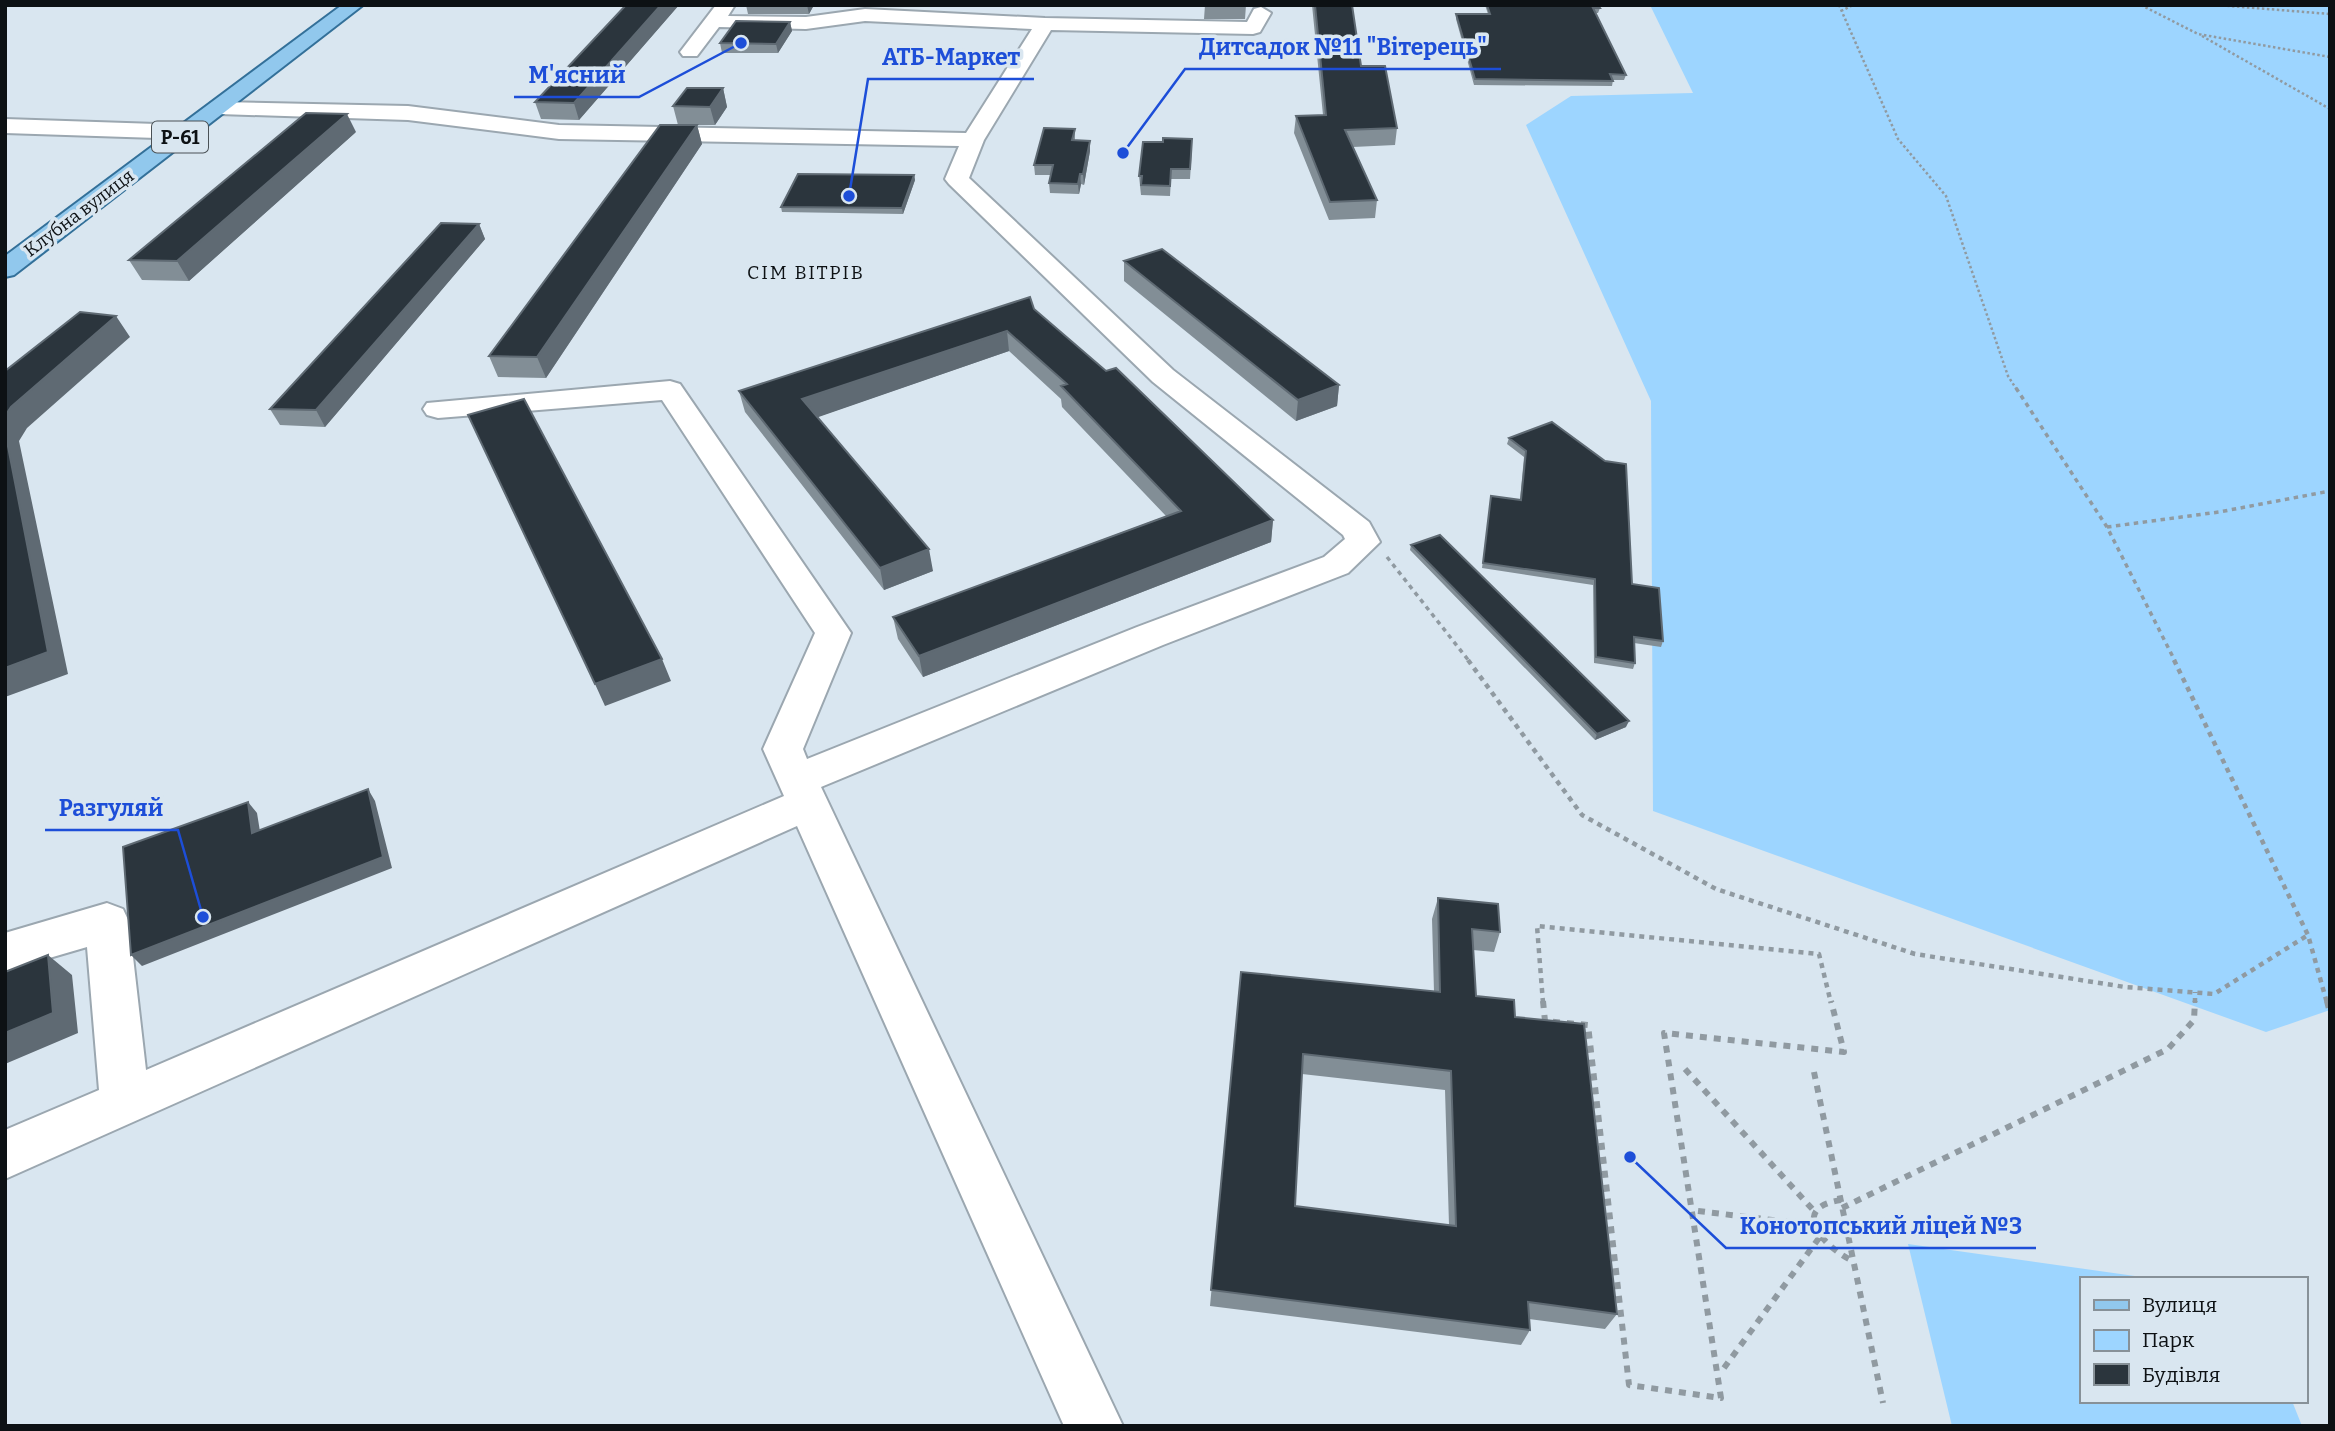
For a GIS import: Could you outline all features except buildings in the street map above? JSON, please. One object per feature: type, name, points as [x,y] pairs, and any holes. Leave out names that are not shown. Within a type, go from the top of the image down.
[{"type":"main road","name":"Клубна вулиця","points":[[5,269],[355,5]]},
{"type":"street","points":[[690,52],[721,13],[806,23],[865,15],[1045,24],[1253,28],[1261,13]]},
{"type":"street","points":[[5,1155],[1150,636],[1336,565],[1363,542],[1357,529],[1163,376],[957,179],[974,141],[1045,24]]},
{"type":"street","points":[[219,108],[408,113],[559,132],[974,141]]},
{"type":"street","points":[[5,126],[187,132]]},
{"type":"street","points":[[438,409],[670,390],[833,633],[783,749],[1094,1426]]},
{"type":"street","points":[[5,952],[107,922],[125,1102]]},
{"type":"path","points":[[1839,5],[1898,139],[1946,196],[2008,376],[2107,527],[2308,935],[2330,1013]]},
{"type":"path","points":[[1841,11],[1853,5]]},
{"type":"path","points":[[2141,5],[2330,108]]},
{"type":"path","points":[[2217,5],[2330,14]]},
{"type":"path","points":[[2198,34],[2330,57]]},
{"type":"path","points":[[2107,527],[2219,512],[2330,491]]},
{"type":"path","points":[[1363,542],[1383,552],[1400,572],[1498,698],[1583,815],[1716,889],[1915,954],[2125,987],[2214,993],[2308,935]]},
{"type":"path","points":[[1537,926],[1819,954],[1844,1052],[1664,1033],[1666,1046],[1721,1398],[1629,1385],[1588,1025],[1545,1021],[1537,926]]},
{"type":"path","points":[[1854,1262],[1840,1257],[1819,1238],[1814,1224],[1815,1212],[1821,1205],[1830,1200],[1841,1204],[2168,1049],[2194,1020],[2195,992]]},
{"type":"path","points":[[1685,1069],[1815,1212]]},
{"type":"path","points":[[1814,1072],[1883,1404]]},
{"type":"path","points":[[1698,1211],[1814,1224]]},
{"type":"path","points":[[1724,1368],[1819,1238]]},
{"type":"green space","points":[[1650,5],[2330,5],[2330,1010],[2266,1032],[1653,811],[1651,401],[1526,125],[1571,96],[1693,93]]},
{"type":"green space","points":[[1908,1244],[2142,1277],[2080,1277],[2080,1403],[2293,1403],[2302,1426],[1952,1426]]},
{"type":"place","name":"М'ясний","points":[[741,43]]},
{"type":"place","name":"Дитсадок №11 \"Вітерець\"","points":[[1123,153]]},
{"type":"place","name":"АТБ-Маркет","points":[[849,196]]},
{"type":"place","name":"Разгуляй","points":[[203,917]]},
{"type":"place","name":"Конотопський ліцей №3","points":[[1630,1157]]},
{"type":"district","name":"СІМ ВІТРІВ","points":[[806,272]]}]
